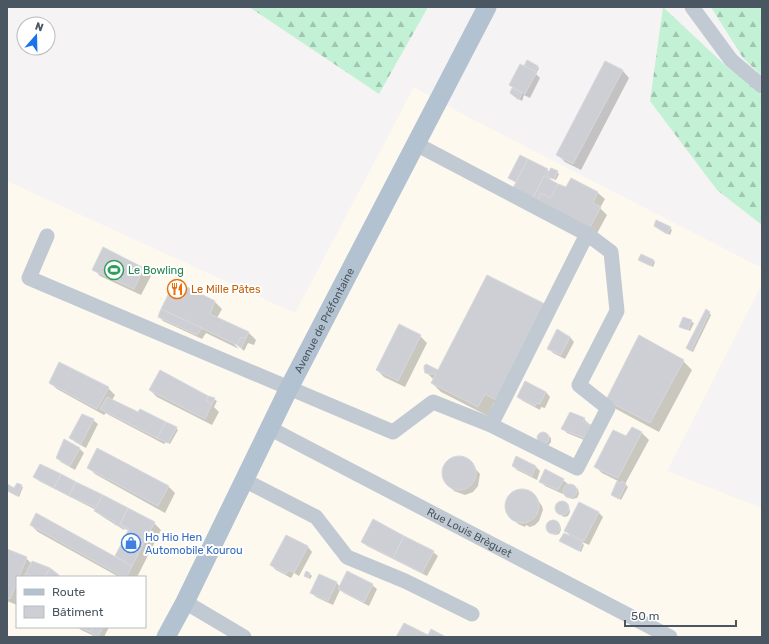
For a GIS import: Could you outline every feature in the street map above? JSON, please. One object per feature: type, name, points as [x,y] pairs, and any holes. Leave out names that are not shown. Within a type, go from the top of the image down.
[{"type":"main road","name":"Avenue de Préfontaine","points":[[166,637],[185,602],[289,388],[487,7]]},
{"type":"street","points":[[692,7],[732,60],[762,86]]},
{"type":"street","points":[[47,236],[28,278],[393,432],[434,402],[491,425],[577,468],[608,408],[579,385],[617,311],[611,252],[587,234],[416,144]]},
{"type":"street","points":[[491,425],[587,234]]},
{"type":"street","name":"Rue Louis Brèguet","points":[[269,428],[670,637]]},
{"type":"street","points":[[244,480],[316,517],[347,557],[405,581],[472,614]]},
{"type":"street","points":[[185,602],[244,637]]},
{"type":"shaded area","points":[[414,87],[470,118],[762,268],[762,284],[667,471],[762,508],[762,637],[7,637],[7,181],[295,313]]},
{"type":"green space","points":[[249,7],[428,7],[379,94]]},
{"type":"green space","points":[[663,7],[726,66],[762,95],[762,225],[717,190],[650,101]]},
{"type":"green space","points":[[711,7],[762,7],[762,76],[743,58]]},
{"type":"building","points":[[527,60],[538,66],[535,72],[524,66]]},
{"type":"building","points":[[605,61],[623,70],[573,164],[556,155]]},
{"type":"building","points":[[520,64],[537,72],[525,94],[509,85]]},
{"type":"building","points":[[512,88],[522,93],[519,100],[510,93]]},
{"type":"building","points":[[520,155],[528,159],[516,182],[508,178]]},
{"type":"building","points":[[528,159],[548,169],[532,200],[512,190]]},
{"type":"building","points":[[551,168],[558,171],[554,179],[546,176]]},
{"type":"building","points":[[544,176],[558,184],[550,198],[541,193],[536,203],[532,200]]},
{"type":"building","points":[[571,178],[598,192],[593,203],[601,207],[588,231],[536,203],[541,193],[550,198],[558,184],[566,187]]},
{"type":"building","points":[[656,220],[671,227],[667,234],[654,226]]},
{"type":"building","points":[[103,247],[144,268],[134,289],[92,270]]},
{"type":"building","points":[[641,254],[654,260],[651,266],[638,260]]},
{"type":"building","points":[[487,275],[545,304],[496,400],[485,394],[478,407],[431,383],[436,374],[425,373],[424,366],[426,364],[438,370]]},
{"type":"building","points":[[175,281],[215,301],[210,314],[249,332],[246,338],[241,337],[237,345],[161,309]]},
{"type":"building","points":[[161,309],[202,328],[197,335],[158,317]]},
{"type":"building","points":[[706,309],[710,312],[691,351],[686,348]]},
{"type":"building","points":[[683,317],[692,320],[688,330],[679,327]]},
{"type":"building","points":[[399,324],[421,335],[398,381],[376,370]]},
{"type":"building","points":[[557,329],[570,337],[561,355],[547,349]]},
{"type":"building","points":[[639,335],[684,360],[650,423],[606,400]]},
{"type":"building","points":[[241,337],[246,338],[241,348],[237,345]]},
{"type":"building","points":[[59,362],[109,387],[97,409],[49,383]]},
{"type":"building","points":[[160,370],[208,396],[206,400],[212,404],[205,419],[149,390]]},
{"type":"building","points":[[525,381],[546,392],[540,404],[537,403],[535,406],[517,397]]},
{"type":"building","points":[[208,396],[215,398],[212,404],[206,400]]},
{"type":"building","points":[[107,397],[138,412],[140,409],[166,422],[157,438],[100,409]]},
{"type":"building","points":[[570,412],[585,418],[583,421],[591,425],[584,438],[561,429]]},
{"type":"building","points":[[82,414],[94,419],[81,444],[69,438]]},
{"type":"building","points":[[166,422],[177,427],[168,443],[157,438]]},
{"type":"building","points":[[632,427],[642,432],[618,478],[594,467],[613,430],[626,436]]},
{"type":"building","points":[[545,432],[548,433],[548,443],[541,444],[538,443],[537,436],[538,433]]},
{"type":"building","points":[[64,439],[80,448],[70,466],[56,458]]},
{"type":"building","points":[[97,448],[169,486],[158,506],[87,468]]},
{"type":"building","points":[[459,456],[471,461],[476,473],[471,485],[459,490],[447,485],[442,473],[447,461]]},
{"type":"building","points":[[516,456],[536,466],[532,476],[512,466]]},
{"type":"building","points":[[40,464],[61,474],[54,488],[33,477]]},
{"type":"building","points":[[545,469],[564,479],[558,490],[539,482]]},
{"type":"building","points":[[61,474],[76,482],[69,496],[54,488]]},
{"type":"building","points":[[617,481],[621,484],[622,481],[626,484],[619,499],[611,495]]},
{"type":"building","points":[[76,482],[103,495],[96,508],[69,496]]},
{"type":"building","points":[[17,483],[22,485],[17,496],[7,490],[7,484],[14,488]]},
{"type":"building","points":[[570,484],[575,486],[577,491],[575,496],[570,498],[565,496],[563,491],[565,486]]},
{"type":"building","points":[[522,489],[534,494],[539,506],[534,518],[522,523],[510,518],[505,506],[510,494]]},
{"type":"building","points":[[103,495],[128,508],[120,524],[129,529],[128,530],[114,524],[115,522],[94,511]]},
{"type":"building","points":[[562,501],[567,503],[569,508],[567,513],[562,515],[557,513],[555,508],[557,503]]},
{"type":"building","points":[[579,502],[599,512],[584,541],[564,531]]},
{"type":"building","points":[[128,508],[155,522],[132,566],[115,556],[129,529],[120,524]]},
{"type":"building","points":[[36,513],[132,566],[127,576],[121,576],[30,525]]},
{"type":"building","points":[[373,519],[404,536],[393,558],[361,542]]},
{"type":"building","points":[[553,520],[558,522],[560,527],[558,532],[553,534],[548,532],[546,527],[548,522]]},
{"type":"building","points":[[564,533],[583,542],[579,551],[559,541]]},
{"type":"building","points":[[286,535],[308,546],[294,573],[289,570],[286,574],[270,565]]},
{"type":"building","points":[[404,536],[434,551],[422,573],[393,558]]},
{"type":"building","points":[[7,549],[27,557],[19,576],[16,576],[16,584],[10,599],[7,598]]},
{"type":"building","points":[[32,561],[50,568],[46,576],[31,576],[26,573]]},
{"type":"building","points":[[50,568],[59,575],[58,576],[46,576]]},
{"type":"building","points":[[306,571],[310,573],[308,578],[304,576]]},
{"type":"building","points":[[347,571],[373,584],[364,602],[338,589]]},
{"type":"building","points":[[26,573],[31,576],[24,576]]},
{"type":"building","points":[[319,574],[337,582],[328,601],[310,593]]},
{"type":"building","points":[[404,623],[428,635],[431,629],[446,637],[396,637]]},
{"type":"building","points":[[80,628],[92,628],[90,632]]},
{"type":"building","points":[[92,628],[102,628],[98,637],[90,632]]},
{"type":"place","name":"Le Bowling","points":[[114,270]]},
{"type":"place","name":"Le Mille Pâtes","points":[[177,289]]},
{"type":"place","name":"Ho Hio Hen Automobile Kourou","points":[[131,543]]}]
